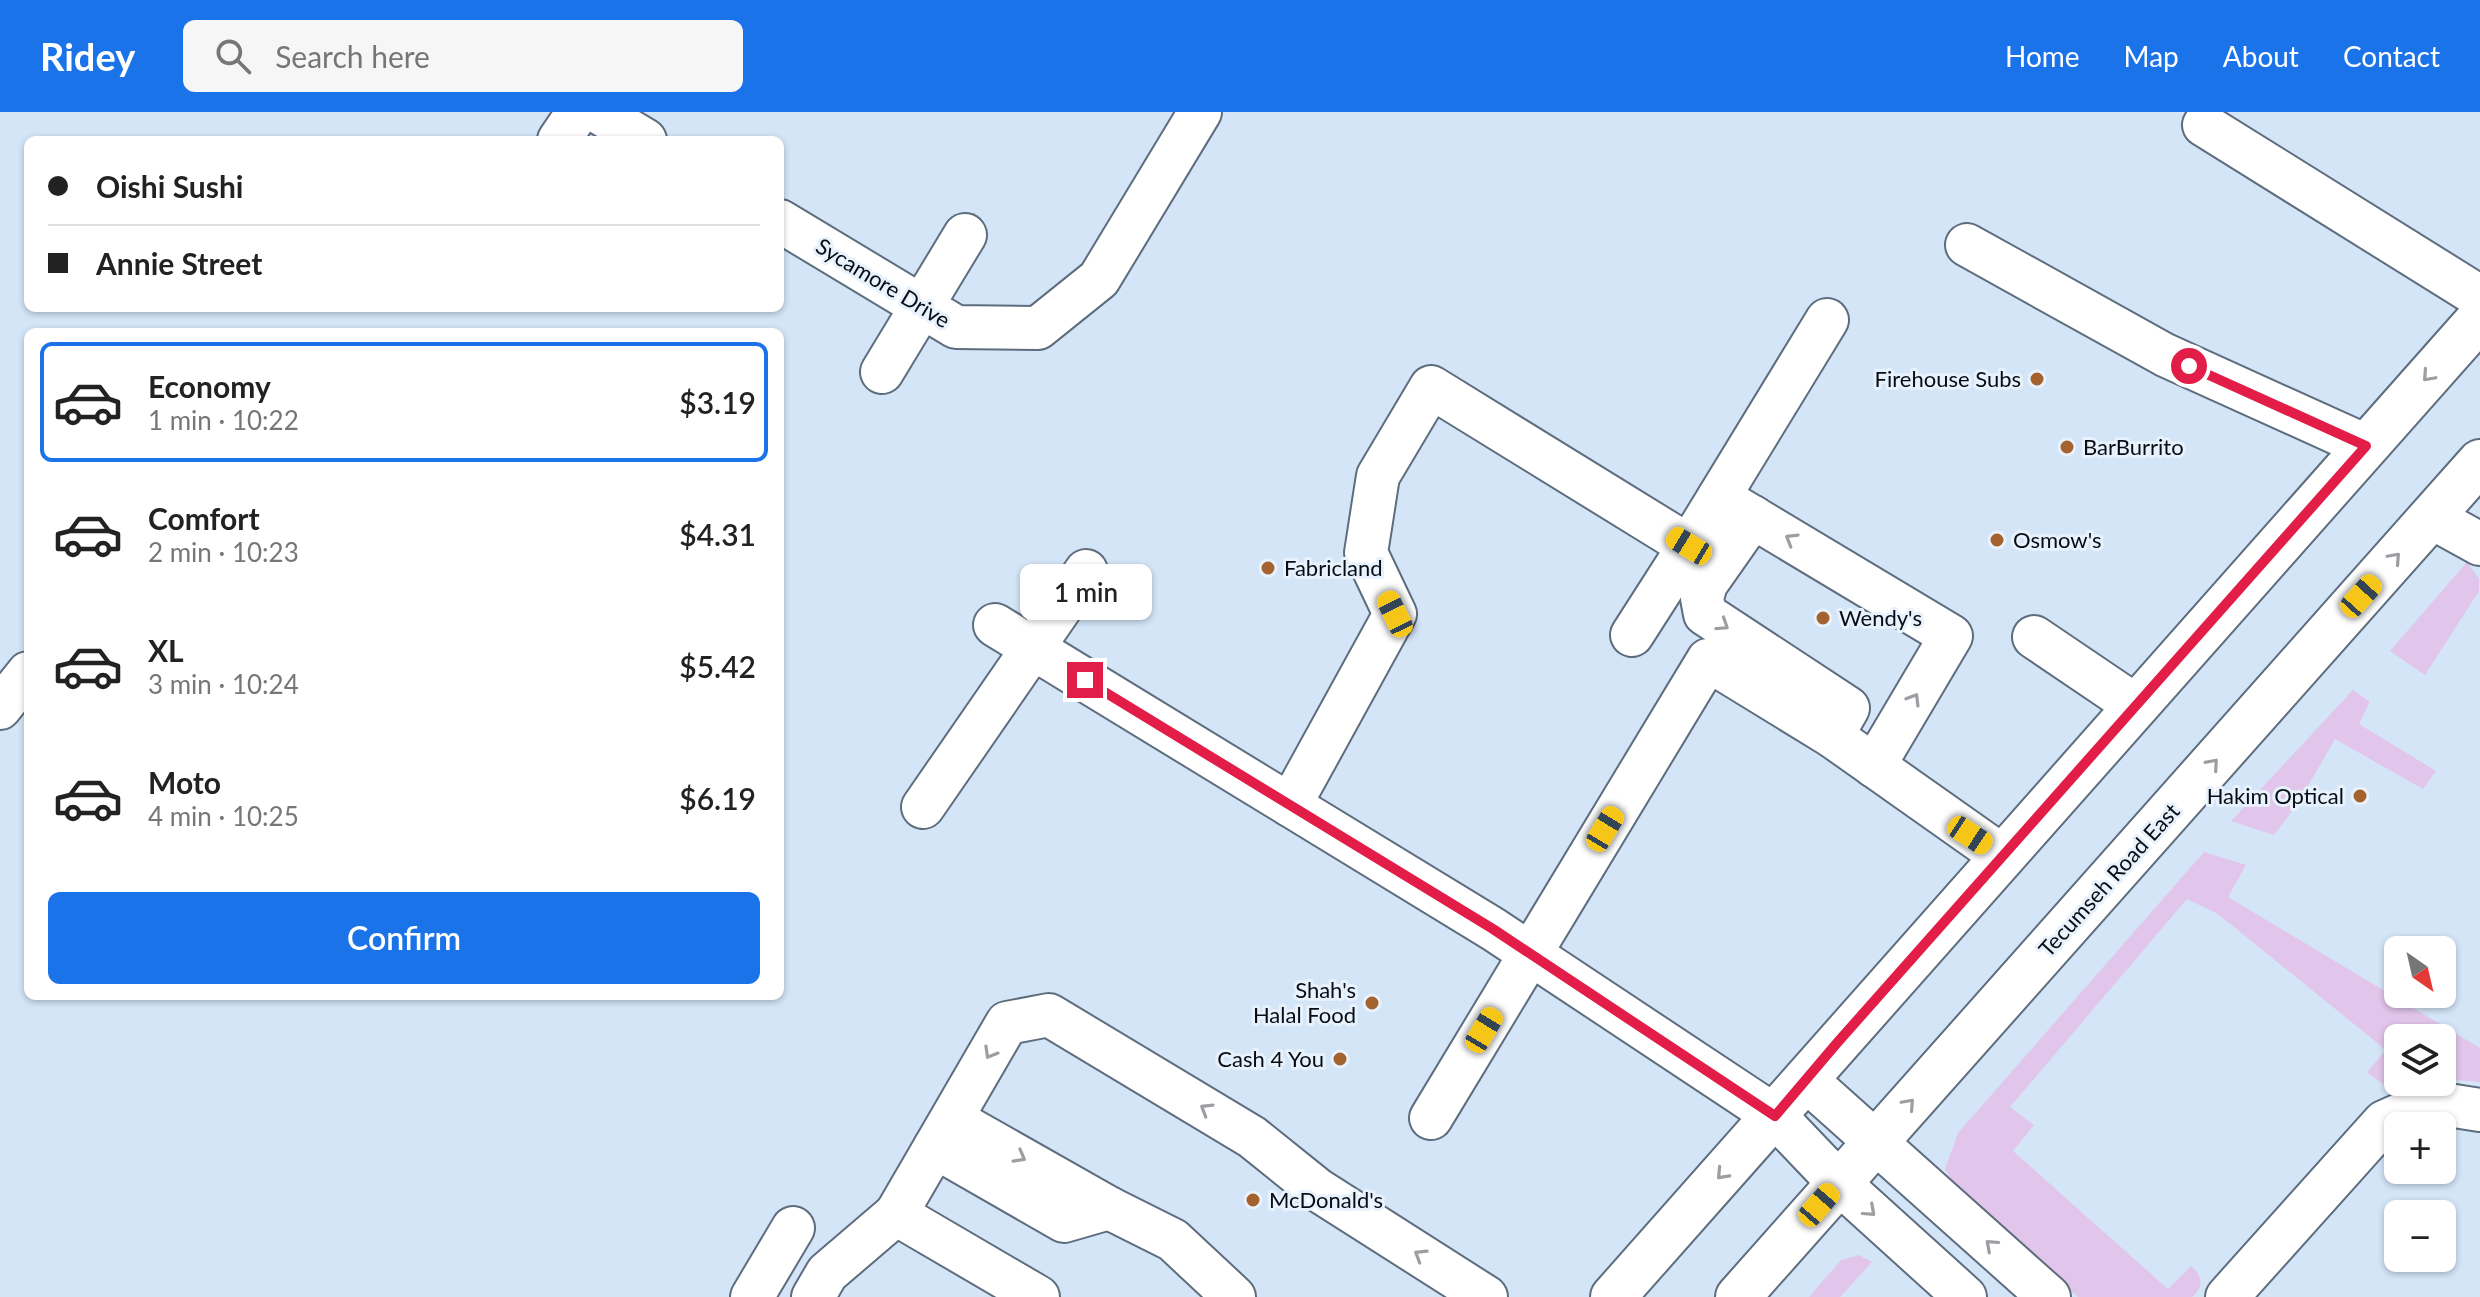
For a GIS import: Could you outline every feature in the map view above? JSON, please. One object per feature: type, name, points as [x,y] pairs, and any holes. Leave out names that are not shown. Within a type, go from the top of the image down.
[{"type":"main road","points":[[1613,1297],[2480,318]]},
{"type":"main road","name":"Tecumseh Road East","points":[[1738,1297],[2480,462]]},
{"type":"street","points":[[562,136],[578,112]]},
{"type":"street","points":[[598,112],[638,136]]},
{"type":"street","name":"Sycamore Drive","points":[[784,223],[956,327],[1038,328],[1099,279],[1200,112]]},
{"type":"street","points":[[2204,125],[2480,297]]},
{"type":"street","points":[[882,372],[965,235]]},
{"type":"street","points":[[1967,245],[2165,355],[2366,446]]},
{"type":"street","points":[[1827,320],[1736,507],[1702,598],[1705,614],[1848,708],[1832,736]]},
{"type":"street","points":[[1290,805],[1395,614],[1366,553],[1378,476],[1431,387],[1689,546]]},
{"type":"street","points":[[1632,635],[1689,546],[1736,507]]},
{"type":"street","points":[[1736,507],[1951,636],[1874,766]]},
{"type":"street","points":[[2431,517],[2480,544]]},
{"type":"street","points":[[923,807],[1086,571]]},
{"type":"street","points":[[995,625],[1530,953],[1775,1116],[1839,1183],[1965,1297]]},
{"type":"street","points":[[2034,637],[2136,706]]},
{"type":"street","points":[[1431,1118],[1708,660],[1832,736],[2002,856]]},
{"type":"street","points":[[0,708],[24,678]]},
{"type":"street","points":[[813,1297],[827,1273],[896,1214],[1007,1023],[1049,1015],[1252,1137],[1318,1190],[1486,1297]]},
{"type":"street","points":[[1805,1079],[2049,1297]]},
{"type":"street","points":[[2227,1297],[2384,1122],[2429,1102],[2480,1110]]},
{"type":"street","points":[[943,1133],[1173,1240],[1234,1297]]},
{"type":"street","points":[[896,1214],[1038,1297]]},
{"type":"street","points":[[752,1297],[793,1228]]},
{"type":"shaded area","points":[[2467,562],[2479,579],[2479,591],[2425,675],[2390,651]]},
{"type":"shaded area","points":[[2353,690],[2370,702],[2359,724],[2436,771],[2423,789],[2335,739],[2298,803],[2274,835],[2231,821]]},
{"type":"shaded area","points":[[2204,852],[2246,865],[2228,897],[2384,990],[2384,1008],[2413,1008],[2440,1024],[2384,1024],[2384,1048],[2218,914],[2187,899],[2010,1107],[2034,1125],[2013,1151],[2168,1289],[2191,1266],[2200,1282],[2199,1289],[2192,1297],[2078,1297],[1957,1189],[1945,1169],[1958,1133]]},
{"type":"shaded area","points":[[2456,1034],[2480,1048],[2480,1082],[2456,1080]]},
{"type":"shaded area","points":[[2384,1052],[2384,1085],[2367,1072]]},
{"type":"shaded area","points":[[1859,1255],[1872,1262],[1840,1297],[1809,1297],[1841,1260]]},
{"type":"place","name":"Firehouse Subs","points":[[2037,379]]},
{"type":"place","name":"BarBurrito","points":[[2067,447]]},
{"type":"place","name":"Osmow's","points":[[1997,540]]},
{"type":"place","name":"Fabricland","points":[[1268,568]]},
{"type":"place","name":"Wendy's","points":[[1823,618]]},
{"type":"place","name":"Hakim Optical","points":[[2360,796]]},
{"type":"place","name":"Shah's Halal Food","points":[[1372,1003]]},
{"type":"place","name":"Cash 4 You","points":[[1340,1059]]},
{"type":"place","name":"McDonald's","points":[[1253,1200]]},
{"type":"route","points":[[1085,680],[1493,929],[1775,1116],[2366,446],[2189,366]]}]
